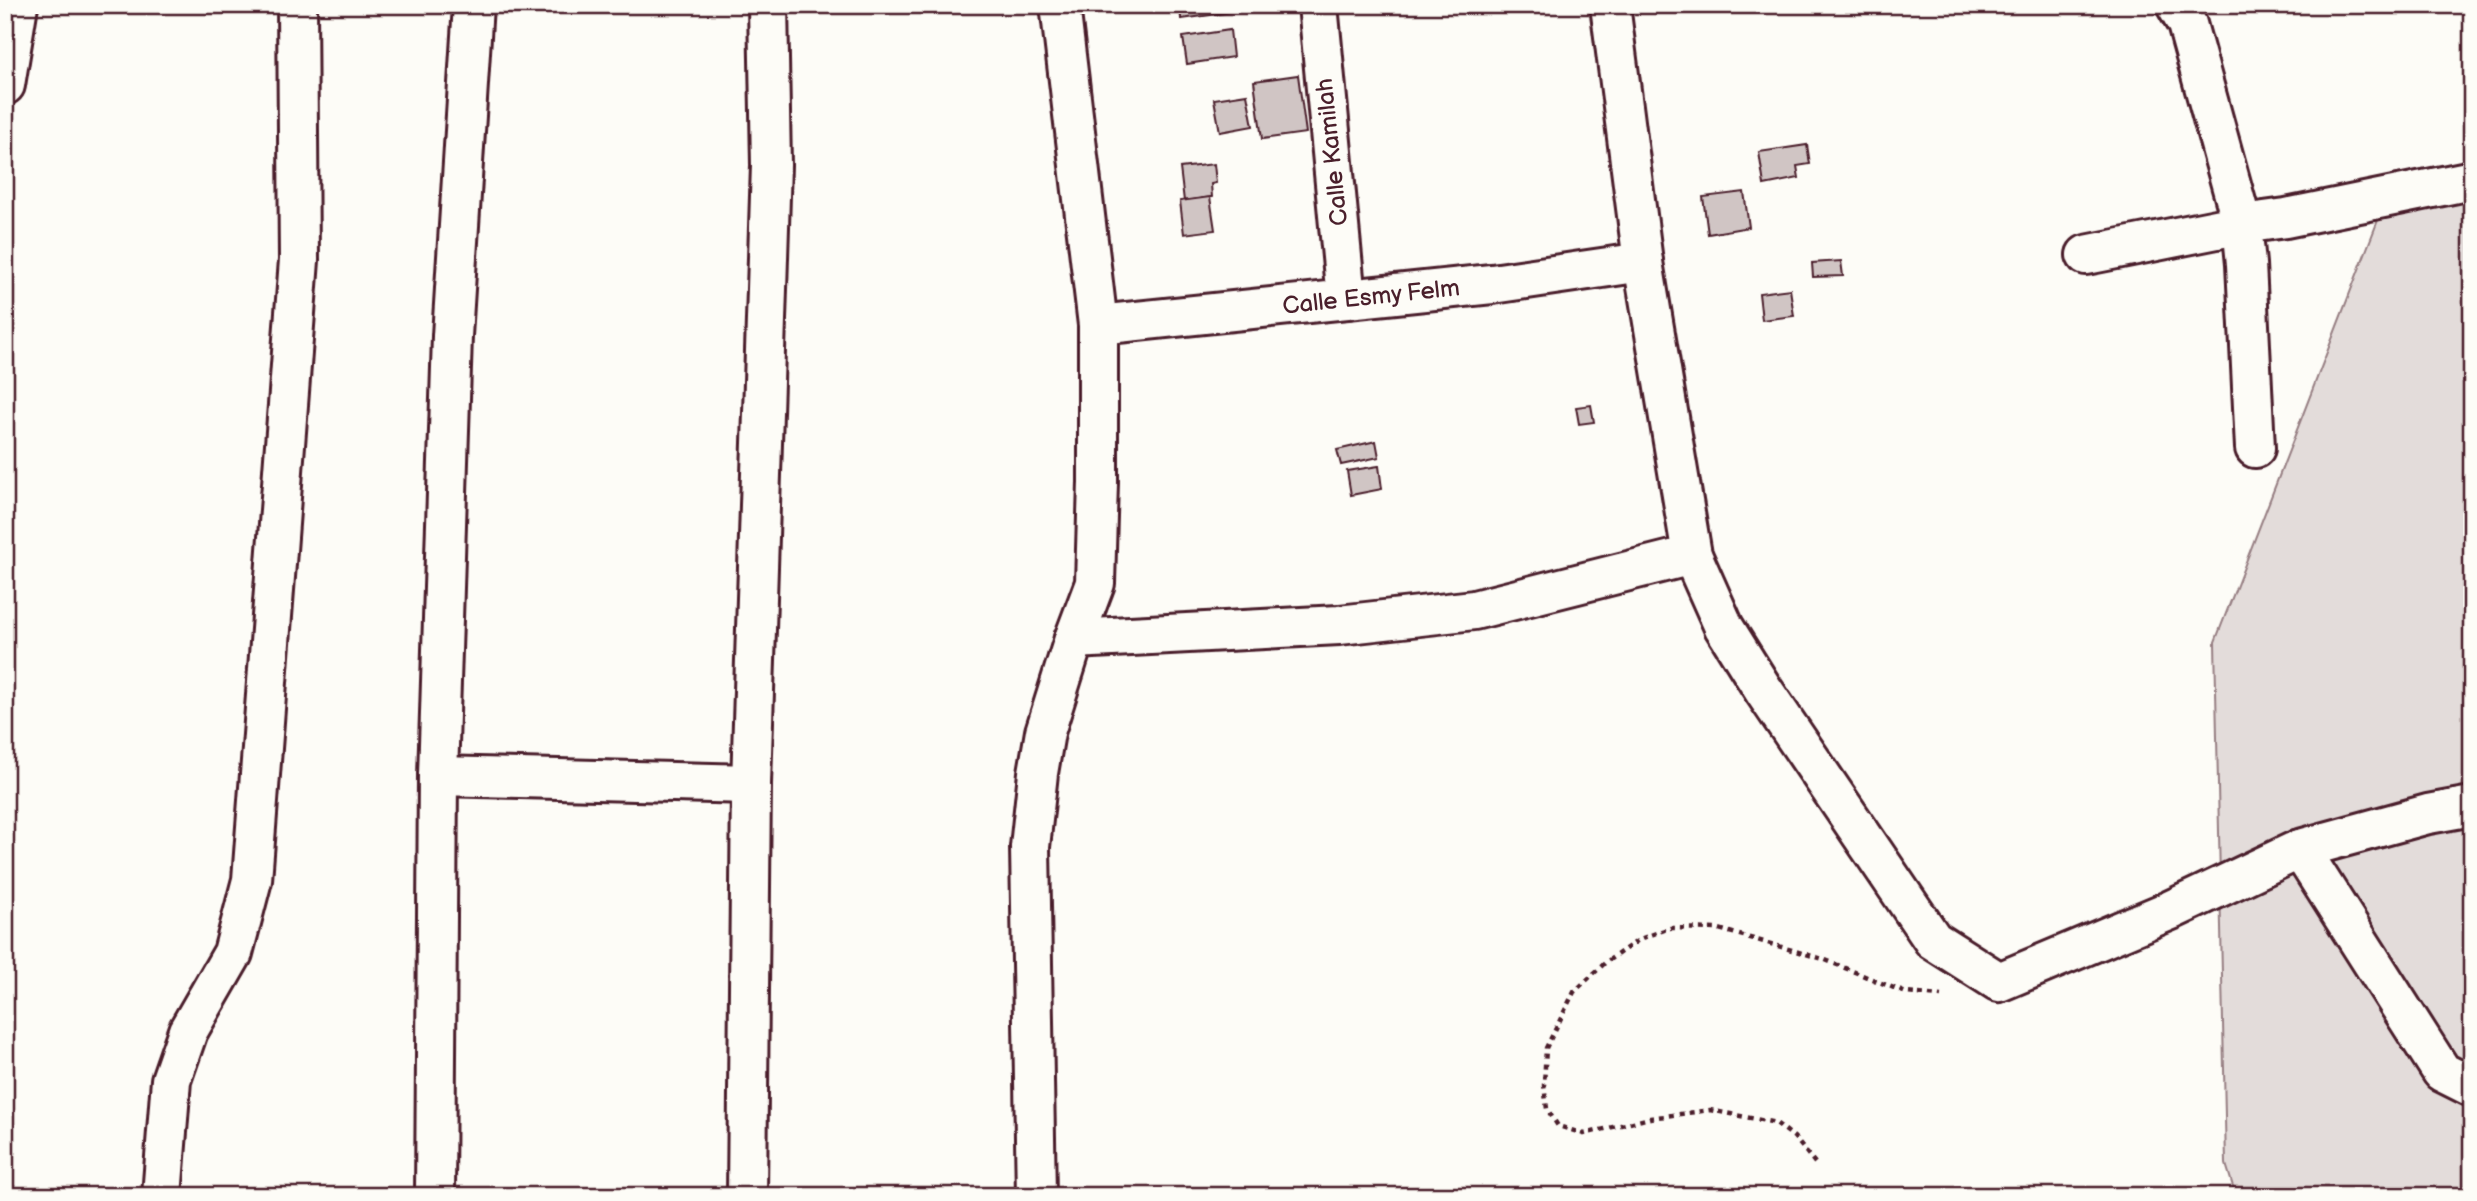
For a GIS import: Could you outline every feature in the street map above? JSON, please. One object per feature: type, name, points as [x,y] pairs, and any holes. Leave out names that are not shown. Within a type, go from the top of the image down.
[{"type":"street","points":[[5,85],[18,5]]},
{"type":"street","points":[[162,1196],[171,1080],[188,1031],[233,953],[252,880],[299,260],[297,5]]},
{"type":"street","points":[[435,1196],[438,776],[452,336],[473,5]]},
{"type":"street","points":[[747,1196],[751,784],[771,165],[768,5]]},
{"type":"street","points":[[1036,1196],[1030,847],[1045,732],[1095,583],[1098,325],[1060,5]]},
{"type":"street","name":"Calle Kamilah","points":[[1318,5],[1346,299]]},
{"type":"street","points":[[1610,5],[1643,262],[1692,555],[1724,626],[1763,691],[1933,940],[2000,982],[2171,910],[2300,849],[2428,814],[2472,806]]},
{"type":"street","points":[[2176,5],[2187,24],[2242,224],[2255,448]]},
{"type":"street","points":[[2086,255],[2472,180]]},
{"type":"street","name":"Calle Esmy Felm","points":[[1098,325],[1492,284],[1643,262]]},
{"type":"street","points":[[1074,639],[1339,625],[1474,610],[1692,555]]},
{"type":"street","points":[[438,776],[751,784]]},
{"type":"street","points":[[2300,849],[2442,1072],[2472,1087]]},
{"type":"path","points":[[1815,1163],[1794,1137],[1776,1123],[1710,1110],[1650,1118],[1584,1134],[1558,1126],[1547,1109],[1544,1085],[1546,1048],[1574,992],[1606,962],[1640,939],[1670,928],[1719,929],[1823,959],[1906,993],[1958,998],[2000,982]]},
{"type":"shaded area","points":[[2472,174],[2472,1196],[2236,1196],[2226,1164],[2215,642],[2385,202]]},
{"type":"building","points":[[1180,5],[1255,5],[1255,9],[1181,19]]},
{"type":"building","points":[[1230,30],[1233,57],[1187,64],[1183,37]]},
{"type":"building","points":[[1298,75],[1306,133],[1262,139],[1254,81]]},
{"type":"building","points":[[1247,94],[1253,126],[1220,132],[1214,99]]},
{"type":"building","points":[[1807,145],[1810,164],[1797,166],[1799,178],[1764,185],[1759,152]]},
{"type":"building","points":[[1214,164],[1216,183],[1211,184],[1212,197],[1184,201],[1180,168]]},
{"type":"building","points":[[1744,192],[1749,227],[1708,234],[1703,197]]},
{"type":"building","points":[[1210,197],[1215,230],[1184,234],[1180,201]]},
{"type":"building","points":[[1841,261],[1843,276],[1813,277],[1812,263]]},
{"type":"building","points":[[1790,289],[1794,316],[1762,320],[1759,293]]},
{"type":"building","points":[[1591,405],[1594,422],[1579,424],[1576,407]]},
{"type":"building","points":[[1376,441],[1379,457],[1341,465],[1337,450]]},
{"type":"building","points":[[1379,466],[1382,489],[1351,495],[1347,471]]}]
